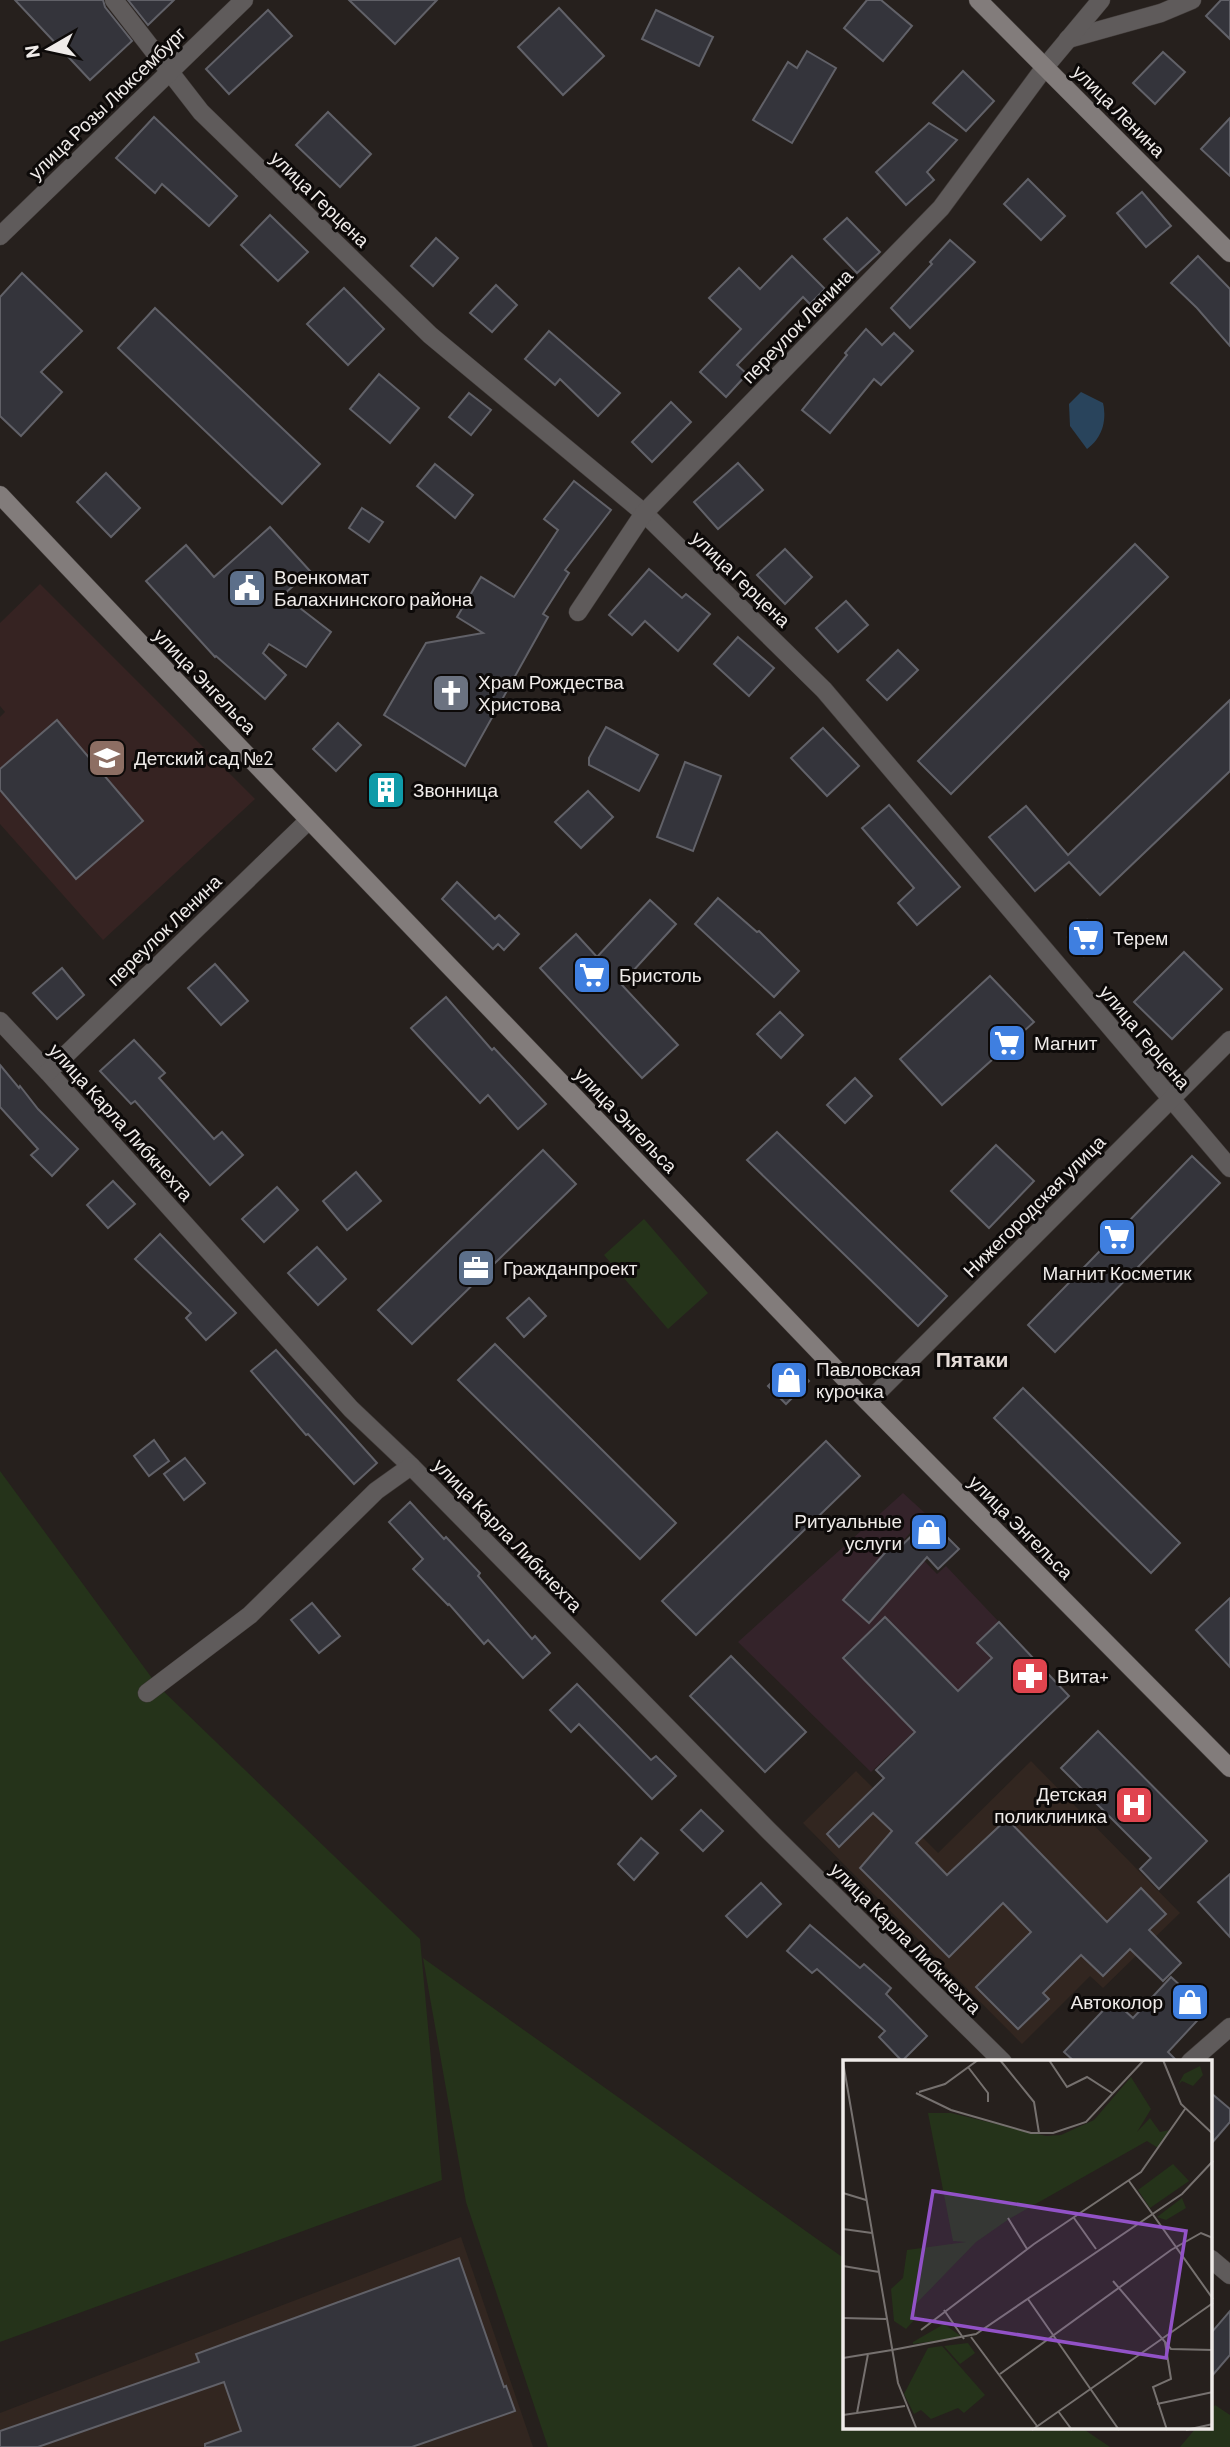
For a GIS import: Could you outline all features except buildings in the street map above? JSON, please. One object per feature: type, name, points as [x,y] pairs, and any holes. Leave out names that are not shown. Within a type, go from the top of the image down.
[{"type":"main road","name":"улица Ленина","points":[[978,0],[1230,253]]},
{"type":"main road","name":"улица Энгельса","points":[[0,495],[868,1402],[1230,1768]]},
{"type":"street","name":"улица Герцена","points":[[114,0],[201,112],[430,335],[645,513],[824,690],[1230,1168]]},
{"type":"street","name":"улица Розы Люксембург","points":[[0,236],[244,0]]},
{"type":"street","name":"переулок Ленина","points":[[578,612],[645,513],[941,208],[1045,67],[1101,0]]},
{"type":"street","points":[[1068,39],[1161,13],[1192,0]]},
{"type":"street","name":"переулок Ленина","points":[[48,1072],[309,820]]},
{"type":"street","name":"улица Карла Либкнехта","points":[[0,1021],[351,1409],[411,1466],[768,1830],[1001,2060]]},
{"type":"street","name":"Нижегородская улица","points":[[868,1402],[1230,1040]]},
{"type":"street","points":[[147,1693],[250,1615],[376,1491],[411,1466]]},
{"type":"street","points":[[1192,2060],[1230,2027]]},
{"type":"street","points":[[1212,2260],[1230,2276]]},
{"type":"shaded area","name":"Детский сад №2","points":[[40,584],[255,799],[103,940],[0,824],[0,717],[5,712],[0,706],[0,623]]},
{"type":"shaded area","points":[[903,1493],[926,1514],[904,1540],[937,1574],[946,1566],[999,1622],[977,1643],[992,1658],[871,1772],[738,1642]]},
{"type":"shaded area","points":[[1031,1761],[1180,1913],[1103,1988],[1090,1976],[1022,2044],[803,1823],[856,1771],[938,1853]]},
{"type":"shaded area","points":[[461,2237],[533,2447],[0,2447],[0,2413]]},
{"type":"green space","points":[[644,1219],[708,1293],[668,1329],[604,1255]]},
{"type":"green space","points":[[0,1471],[157,1685],[420,1939],[442,2180],[0,2342]]},
{"type":"green space","points":[[423,1958],[843,2258],[843,2430],[1085,2430],[1110,2447],[548,2447],[466,2202]]},
{"type":"green space","points":[[1215,2405],[1230,2415],[1230,2447],[1180,2447],[1194,2430],[1212,2430],[1212,2409]]},
{"type":"water","points":[[1081,392],[1103,403],[1104,410],[1104,423],[1100,434],[1087,449],[1070,426],[1069,404]]},
{"type":"place","name":"Военкомат Балахнинского района","points":[[247,588]]},
{"type":"place","name":"Храм Рождества Христова","points":[[451,693]]},
{"type":"place","name":"Детский сад №2","points":[[107,758]]},
{"type":"place","name":"Звонница","points":[[386,790]]},
{"type":"place","name":"Терем","points":[[1086,938]]},
{"type":"place","name":"Бристоль","points":[[592,975]]},
{"type":"place","name":"Магнит","points":[[1007,1043]]},
{"type":"place","name":"Магнит Косметик","points":[[1117,1237]]},
{"type":"place","name":"Гражданпроект","points":[[476,1268]]},
{"type":"place","name":"Павловская курочка","points":[[789,1380]]},
{"type":"place","name":"Ритуальные услуги","points":[[929,1532]]},
{"type":"place","name":"Вита+","points":[[1030,1676]]},
{"type":"place","name":"Детская поликлиника","points":[[1134,1805]]},
{"type":"place","name":"Автоколор","points":[[1190,2002]]},
{"type":"district","name":"Пятаки","points":[[972,1360]]}]
